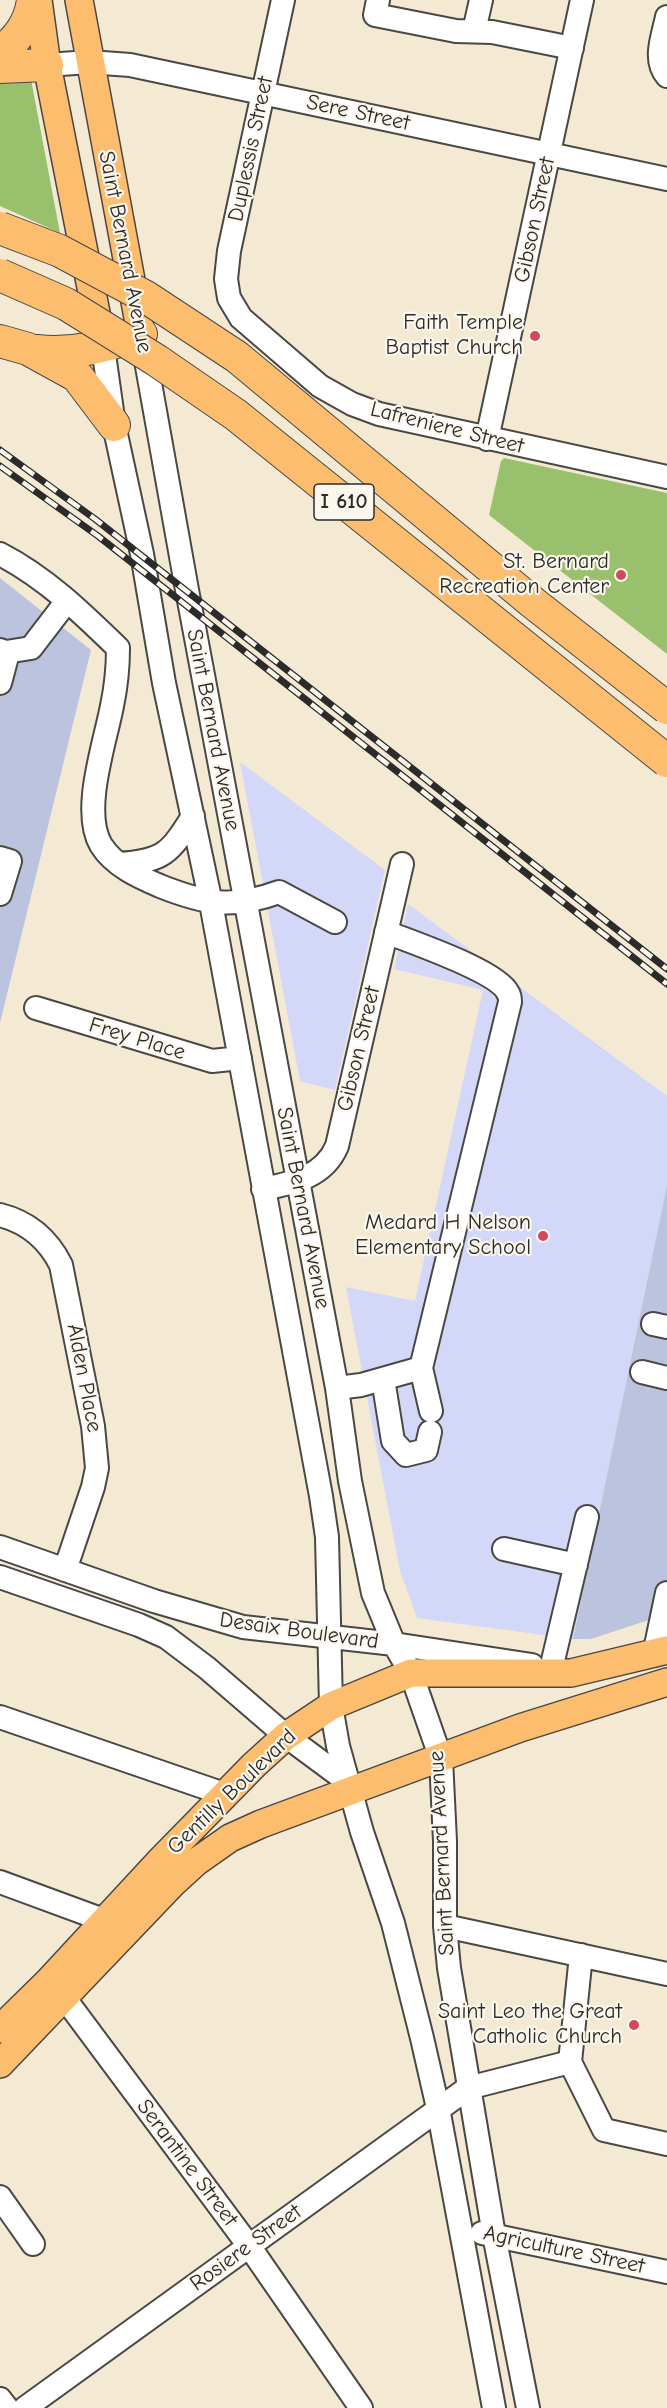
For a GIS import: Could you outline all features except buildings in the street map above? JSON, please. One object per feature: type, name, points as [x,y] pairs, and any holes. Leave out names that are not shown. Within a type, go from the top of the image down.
[{"type":"highway","points":[[0,53],[12,44],[24,28],[32,14],[33,0]]},
{"type":"highway","points":[[0,67],[47,65]]},
{"type":"highway","name":"I 610","points":[[0,228],[60,251],[136,292],[237,357],[532,602],[667,708]]},
{"type":"highway","name":"I 610","points":[[0,275],[66,304],[156,360],[236,416],[667,761]]},
{"type":"highway","points":[[14,345],[53,352],[103,347],[141,333]]},
{"type":"highway","points":[[14,345],[77,376],[114,425]]},
{"type":"main road","name":"Saint Bernard Avenue","points":[[38,0],[47,65],[103,347]]},
{"type":"main road","name":"Saint Bernard Avenue","points":[[79,0],[141,333]]},
{"type":"main road","name":"Gentilly Boulevard","points":[[0,2064],[106,1921],[224,1794],[286,1736],[331,1706],[411,1672],[561,1671],[660,1653]]},
{"type":"main road","name":"Gentilly Boulevard","points":[[0,2029],[56,1989],[172,1883],[230,1838],[261,1824],[520,1728],[667,1682]]},
{"type":"street","name":"Duplessis Street","points":[[229,298],[226,279],[229,251],[283,0]]},
{"type":"street","points":[[378,0],[375,15],[456,31],[501,34],[572,48]]},
{"type":"street","points":[[474,31],[481,0]]},
{"type":"street","name":"Gibson Street","points":[[487,439],[582,0]]},
{"type":"street","points":[[667,17],[659,59],[661,69],[667,76]]},
{"type":"street","name":"Sere Street","points":[[47,65],[89,62],[130,65],[667,179]]},
{"type":"street","name":"Lafreniere Street","points":[[229,298],[241,318],[320,386],[352,404],[379,414],[667,477]]},
{"type":"street","name":"Saint Bernard Avenue","points":[[141,333],[337,1388],[350,1481],[365,1561],[373,1593],[394,1644],[411,1672],[441,1759],[445,1841],[445,1926],[456,2016],[494,2235],[526,2399]]},
{"type":"street","name":"Saint Bernard Avenue","points":[[103,347],[114,425],[211,903],[321,1496],[327,1537],[331,1706],[338,1746],[406,1972],[438,2108],[494,2408]]},
{"type":"street","points":[[0,554],[21,565],[67,601],[118,648],[116,682],[94,795],[94,816],[96,833],[102,846],[118,864],[166,888],[211,903],[246,902],[279,892],[335,922]]},
{"type":"street","points":[[3,651],[31,648],[67,601]]},
{"type":"street","points":[[0,683],[8,653],[3,651]]},
{"type":"street","points":[[118,864],[142,863],[169,851],[193,816]]},
{"type":"street","points":[[0,858],[10,861],[0,894]]},
{"type":"street","name":"Gibson Street","points":[[263,1189],[298,1182],[325,1166],[337,1146],[402,864]]},
{"type":"street","points":[[383,1380],[393,1441],[406,1455],[426,1450],[431,1422],[421,1368],[510,1002],[508,992],[495,980],[465,964],[386,932]]},
{"type":"street","name":"Frey Place","points":[[36,1008],[212,1061],[240,1058]]},
{"type":"street","name":"Alden Place","points":[[0,1215],[22,1223],[40,1235],[50,1246],[61,1265],[93,1426],[97,1468],[93,1487],[65,1570]]},
{"type":"street","points":[[337,1388],[383,1380],[421,1368]]},
{"type":"street","points":[[642,1372],[667,1378]]},
{"type":"street","points":[[561,1671],[576,1565],[587,1517]]},
{"type":"street","name":"Desaix Boulevard","points":[[0,1547],[218,1621],[272,1632],[394,1644],[561,1671]]},
{"type":"street","points":[[504,1549],[576,1565]]},
{"type":"street","name":"Desaix Boulevard","points":[[0,1577],[139,1625],[166,1637],[198,1660],[286,1736],[340,1776],[351,1790]]},
{"type":"street","points":[[660,1653],[667,1593]]},
{"type":"street","points":[[0,1717],[224,1794]]},
{"type":"street","points":[[0,1882],[106,1921]]},
{"type":"street","points":[[445,1926],[667,1974]]},
{"type":"street","points":[[581,1955],[570,2062],[604,2130],[667,2145]]},
{"type":"street","name":"Serantine Street","points":[[56,1989],[249,2246],[361,2408]]},
{"type":"street","name":"Rosiere Street","points":[[25,2408],[468,2088],[570,2062]]},
{"type":"street","points":[[0,2197],[33,2244]]},
{"type":"street","name":"Agriculture Street","points":[[460,2228],[667,2272]]},
{"type":"street","points":[[0,2399],[7,2408]]},
{"type":"street","points":[[501,2408],[526,2399]]},
{"type":"shaded area","points":[[0,578],[91,650],[0,1023]]},
{"type":"shaded area","points":[[240,762],[385,870],[335,1090],[300,1081]]},
{"type":"shaded area","name":"Medard H Nelson Elementary School","points":[[408,904],[667,1096],[667,1185],[573,1639],[417,1618],[400,1571],[346,1287],[415,1301],[483,990],[394,969]]},
{"type":"shaded area","points":[[667,1185],[667,1614],[591,1639],[573,1639]]},
{"type":"green space","points":[[0,73],[30,74],[60,233],[0,206]]},
{"type":"green space","points":[[504,458],[667,493],[667,654],[489,515],[501,461]]},
{"type":"railway","points":[[0,450],[95,519],[667,969]]},
{"type":"railway","points":[[0,466],[98,536],[667,984]]},
{"type":"place","name":"Faith Temple Baptist Church","points":[[535,336]]},
{"type":"place","name":"St. Bernard Recreation Center","points":[[621,575]]},
{"type":"place","name":"Medard H Nelson Elementary School","points":[[543,1236]]},
{"type":"place","name":"Saint Leo the Great Catholic Church","points":[[634,2025]]}]
